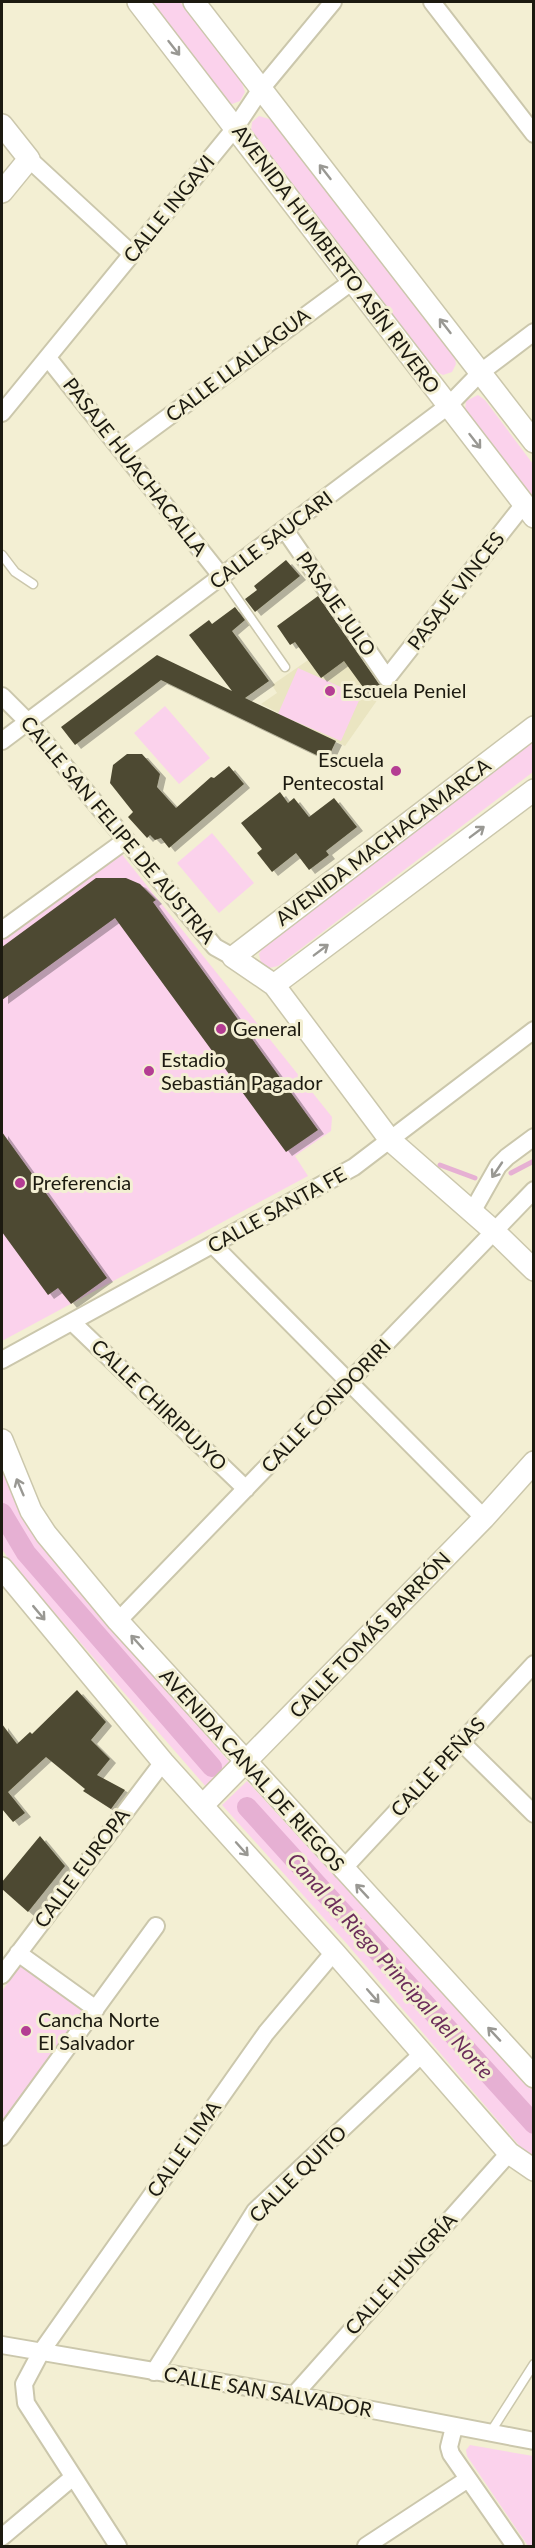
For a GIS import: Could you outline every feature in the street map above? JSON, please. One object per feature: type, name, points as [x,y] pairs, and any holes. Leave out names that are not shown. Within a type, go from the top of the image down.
[{"type":"street","name":"AVENIDA HUMBERTO ASÍN RIVERO","points":[[138,2],[529,510]]},
{"type":"street","points":[[194,2],[534,442]]},
{"type":"street","name":"CALLE INGAVI","points":[[2,413],[235,128],[261,90],[333,2]]},
{"type":"street","points":[[432,2],[534,134]]},
{"type":"street","points":[[6,138],[132,254]]},
{"type":"street","points":[[2,192],[29,159]]},
{"type":"street","name":"CALLE LLALLAGUA","points":[[122,451],[354,280]]},
{"type":"street","name":"CALLE SAUCARI","points":[[2,741],[448,406],[481,372],[534,332]]},
{"type":"street","name":"PASAJE HUACHACALLA","points":[[48,358],[222,577]]},
{"type":"street","name":"PASAJE VINCES","points":[[387,678],[529,510]]},
{"type":"street","name":"PASAJE JULO","points":[[285,530],[387,678]]},
{"type":"street","name":"CALLE SAN FELIPE DE AUSTRIA","points":[[2,696],[28,722],[215,947],[274,985],[390,1140],[495,1232],[534,1270]]},
{"type":"street","name":"AVENIDA MACHACAMARCA","points":[[233,957],[534,727]]},
{"type":"street","points":[[274,985],[534,790]]},
{"type":"street","points":[[2,930],[126,840]]},
{"type":"street","name":"CALLE SANTA FE","points":[[2,1360],[354,1167],[534,1030]]},
{"type":"street","points":[[472,1212],[498,1166],[534,1137]]},
{"type":"street","name":"CALLE CONDORIRI","points":[[118,1621],[534,1190]]},
{"type":"street","points":[[213,1245],[484,1518]]},
{"type":"street","name":"CALLE CHIRIPUJYO","points":[[72,1322],[246,1489]]},
{"type":"street","name":"AVENIDA CANAL DE RIEGOS","points":[[2,1440],[31,1511],[45,1534],[118,1621],[246,1764],[534,2077]]},
{"type":"street","name":"CALLE TOMÁS BARRÓN","points":[[202,1805],[246,1764],[484,1518],[534,1462]]},
{"type":"street","points":[[2,1568],[163,1762],[334,1952],[509,2153],[534,2170]]},
{"type":"street","name":"CALLE PEÑAS","points":[[342,1870],[534,1664]]},
{"type":"street","points":[[461,1742],[534,1814]]},
{"type":"street","name":"CALLE EUROPA","points":[[2,1975],[163,1762]]},
{"type":"street","points":[[2,2137],[156,1926]]},
{"type":"street","name":"CALLE LIMA","points":[[118,2547],[26,2403],[24,2384],[41,2352],[266,2033],[334,1952]]},
{"type":"street","points":[[18,1953],[96,2009]]},
{"type":"street","name":"CALLE QUITO","points":[[154,2372],[255,2211],[423,2054]]},
{"type":"street","name":"CALLE HUNGRÍA","points":[[294,2395],[509,2153]]},
{"type":"street","name":"CALLE SAN SALVADOR","points":[[2,2345],[294,2395],[534,2441]]},
{"type":"street","points":[[454,2427],[449,2447],[515,2547]]},
{"type":"street","points":[[2,2537],[72,2478]]},
{"type":"street","points":[[366,2547],[468,2479]]},
{"type":"lane","points":[[2,555],[15,572],[33,584]]},
{"type":"lane","points":[[222,577],[285,666]]},
{"type":"lane","points":[[490,2433],[534,2364]]},
{"type":"shaded area","points":[[149,2],[180,2],[242,83],[245,92],[240,101],[232,104],[227,102]]},
{"type":"shaded area","points":[[259,116],[273,120],[454,355],[456,364],[452,372],[443,375],[435,371],[251,132],[252,122]]},
{"type":"shaded area","points":[[478,395],[485,400],[533,464],[533,502],[465,410],[466,401]]},
{"type":"shaded area","name":"Escuela Peniel","points":[[346,634],[385,689],[345,746],[261,704],[277,693],[272,685]]},
{"type":"shaded area","points":[[298,668],[361,696],[341,741],[278,714]]},
{"type":"shaded area","points":[[165,706],[210,758],[179,784],[134,733]]},
{"type":"shaded area","points":[[533,742],[533,772],[278,966],[269,968],[261,963],[259,954],[264,946]]},
{"type":"shaded area","points":[[212,833],[254,883],[219,913],[177,863]]},
{"type":"shaded area","name":"Estadio Sebastián Pagador","points":[[120,852],[332,1117],[331,1131],[295,1156],[308,1176],[2,1341],[2,940]]},
{"type":"shaded area","points":[[2,1464],[19,1511],[29,1529],[231,1764],[207,1788],[12,1564],[2,1549]]},
{"type":"shaded area","points":[[247,1781],[533,2091],[533,2157],[523,2150],[347,1944],[222,1805]]},
{"type":"shaded area","points":[[22,1963],[85,2009],[2,2123],[2,1991]]},
{"type":"shaded area","points":[[470,2445],[533,2456],[533,2546],[528,2546],[467,2456],[466,2450]]},
{"type":"building","points":[[286,560],[300,576],[255,612],[245,599],[257,590],[254,586]]},
{"type":"building","points":[[318,596],[380,685],[368,694],[344,661],[321,678],[295,642],[290,645],[277,626]]},
{"type":"building","points":[[235,607],[245,620],[232,631],[269,681],[245,698],[336,741],[327,760],[161,680],[75,745],[61,727],[157,655],[232,691],[189,635],[209,620],[212,624]]},
{"type":"building","points":[[127,754],[142,754],[160,774],[157,787],[176,808],[211,777],[214,778],[229,766],[244,784],[169,848],[161,838],[155,840],[150,835],[147,838],[128,817],[133,812],[110,783],[113,765]]},
{"type":"building","points":[[280,792],[288,803],[294,798],[309,817],[334,798],[357,827],[326,851],[329,855],[309,870],[296,853],[272,872],[257,853],[262,849],[241,823]]},
{"type":"building","name":"General","points":[[96,878],[126,878],[140,884],[156,900],[153,902],[318,1130],[286,1152],[115,918],[2,1000],[2,947]]},
{"type":"building","name":"Preferencia","points":[[2,1132],[107,1278],[71,1304],[58,1288],[48,1295],[2,1232]]},
{"type":"building","points":[[77,1690],[106,1722],[91,1740],[110,1759],[97,1775],[125,1790],[111,1809],[83,1791],[85,1789],[46,1757],[8,1792],[25,1813],[13,1822],[2,1809],[2,1724],[17,1744],[30,1732],[32,1734]]},
{"type":"building","points":[[40,1836],[65,1866],[28,1912],[2,1889],[2,1882]]},
{"type":"waterway","points":[[511,1173],[534,1161]]},
{"type":"waterway","points":[[440,1165],[475,1178]]},
{"type":"waterway","name":"Canal de Riego Principal del Norte","points":[[2,1513],[26,1553],[212,1767]]},
{"type":"waterway","name":"Canal de Riego Principal del Norte","points":[[247,1807],[534,2124]]},
{"type":"place","name":"Escuela Peniel","points":[[330,691]]},
{"type":"place","name":"Escuela Pentecostal","points":[[396,771]]},
{"type":"place","name":"General","points":[[221,1029]]},
{"type":"place","name":"Estadio Sebastián Pagador","points":[[149,1071]]},
{"type":"place","name":"Preferencia","points":[[20,1183]]},
{"type":"place","name":"Cancha Norte El Salvador","points":[[26,2031]]}]
